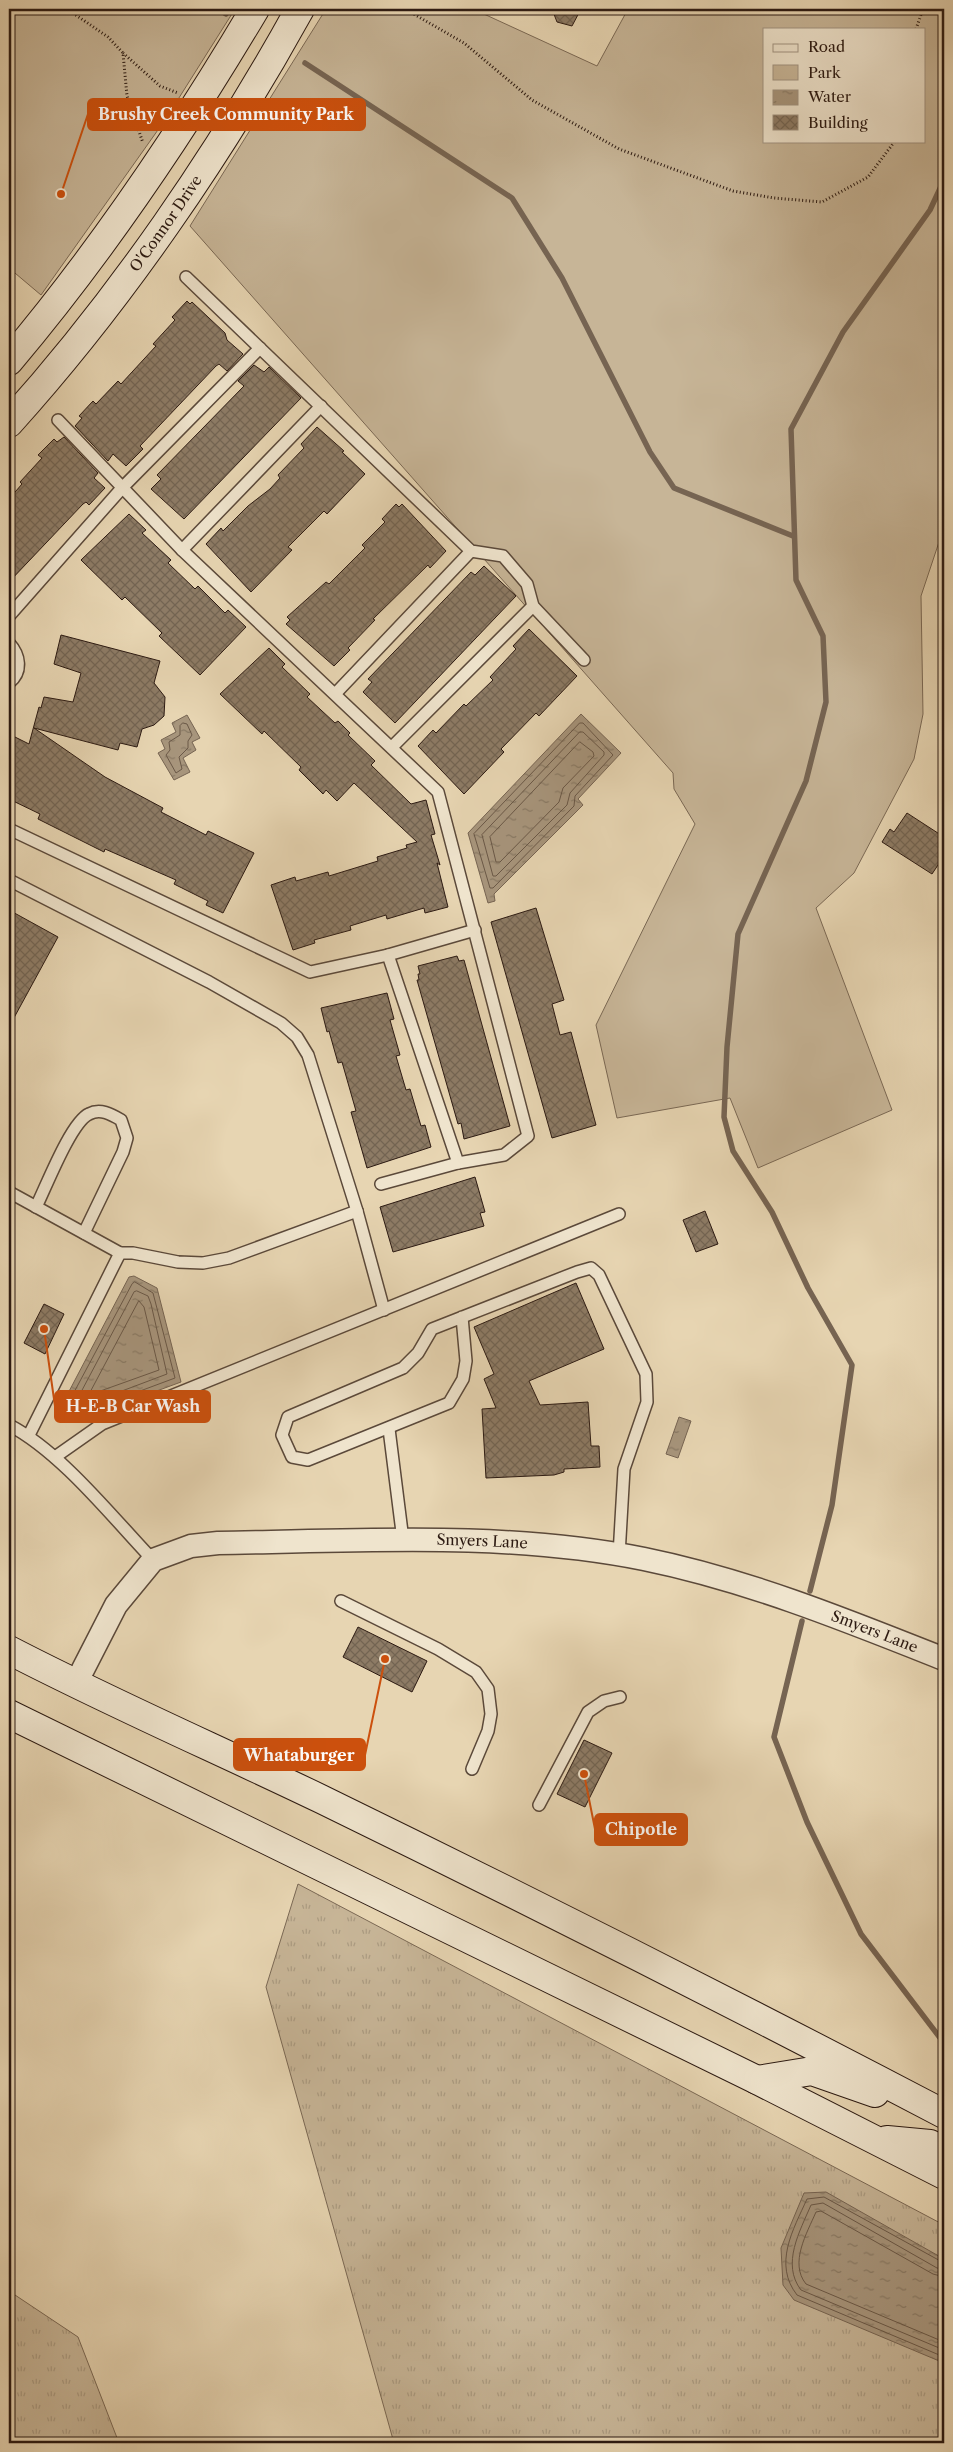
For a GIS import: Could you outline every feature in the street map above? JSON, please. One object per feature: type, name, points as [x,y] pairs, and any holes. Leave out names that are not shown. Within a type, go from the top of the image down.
[{"type":"main road","points":[[9,361],[39,325],[132,202],[217,73],[255,9]]},
{"type":"main road","name":"O'Connor Drive","points":[[9,423],[112,296],[193,184],[247,103],[300,9]]},
{"type":"main road","points":[[9,1650],[76,1684],[369,1823],[761,2018],[944,2114]]},
{"type":"main road","points":[[9,1714],[757,2080],[944,2176]]},
{"type":"main road","points":[[757,2080],[812,2071],[871,2091],[944,2126]]},
{"type":"main road","points":[[873,2139],[930,2144],[944,2151]]},
{"type":"street","name":"Smyers Lane","points":[[153,1560],[191,1546],[218,1543],[403,1540],[537,1545],[619,1555],[690,1570],[757,1588],[852,1622],[944,1659]]},
{"type":"street","points":[[76,1684],[116,1605],[153,1560]]},
{"type":"lane","points":[[186,277],[471,551],[503,556],[527,584],[533,606],[584,660]]},
{"type":"lane","points":[[9,616],[122,488],[260,348]]},
{"type":"lane","points":[[182,550],[321,406]]},
{"type":"lane","points":[[58,420],[182,550],[336,693],[438,792],[528,1136],[504,1155],[458,1163],[382,1184]]},
{"type":"lane","points":[[336,693],[471,551]]},
{"type":"lane","points":[[392,747],[533,606]]},
{"type":"lane","points":[[9,643],[18,656],[19,664],[17,673],[9,683]]},
{"type":"lane","points":[[9,829],[310,972],[388,954],[474,930]]},
{"type":"lane","points":[[9,880],[209,982],[281,1023],[297,1037],[308,1056],[357,1211],[384,1310]]},
{"type":"lane","points":[[388,954],[458,1163]]},
{"type":"lane","points":[[36,1207],[76,1125],[90,1113],[111,1114],[121,1120],[127,1138],[123,1152],[84,1234]]},
{"type":"lane","points":[[9,1192],[120,1253],[133,1253],[178,1262],[203,1263],[229,1258],[357,1211]]},
{"type":"lane","points":[[55,1457],[102,1424],[619,1214]]},
{"type":"lane","points":[[29,1435],[120,1253]]},
{"type":"lane","points":[[462,1318],[466,1361],[463,1379],[449,1403],[389,1429],[308,1460],[292,1457],[282,1435],[288,1417],[403,1368],[418,1353],[432,1329],[591,1268],[599,1275],[646,1374],[647,1402],[624,1469],[619,1555]]},
{"type":"lane","points":[[9,1425],[29,1435],[55,1457],[153,1560]]},
{"type":"lane","points":[[389,1429],[403,1540]]},
{"type":"lane","points":[[341,1602],[438,1650],[476,1672],[488,1689],[491,1714],[488,1731],[472,1769]]},
{"type":"lane","points":[[539,1805],[588,1712],[604,1701],[620,1697]]},
{"type":"path","points":[[67,9],[108,37],[160,86],[185,95]]},
{"type":"path","points":[[405,9],[464,43],[532,100],[619,149],[733,191],[774,198],[822,202],[868,177],[894,142]]},
{"type":"path","points":[[916,28],[923,9]]},
{"type":"path","points":[[122,52],[128,96],[139,126],[144,148]]},
{"type":"green space","points":[[9,9],[235,9],[165,120],[41,295],[9,268]]},
{"type":"green space","points":[[326,9],[473,9],[597,66],[628,9],[944,9],[944,527],[921,596],[923,714],[914,759],[854,873],[816,908],[892,1110],[758,1168],[730,1098],[617,1118],[596,1025],[695,824],[674,789],[673,773],[190,226]]},
{"type":"green space","points":[[298,1884],[944,2225],[944,2443],[394,2443],[266,1987]]},
{"type":"green space","points":[[9,2291],[78,2337],[119,2443],[9,2443]]},
{"type":"water","points":[[581,714],[621,753],[578,799],[583,805],[494,894],[495,901],[488,903],[468,833]]},
{"type":"water","points":[[187,715],[200,738],[192,742],[196,750],[183,758],[190,772],[174,780],[158,753],[165,749],[161,740],[176,732],[172,723]]},
{"type":"water","points":[[134,1276],[157,1288],[181,1382],[89,1416],[65,1399],[129,1277]]},
{"type":"water","points":[[679,1417],[691,1421],[678,1458],[666,1454]]},
{"type":"water","points":[[826,2192],[944,2259],[944,2363],[794,2300],[783,2285],[781,2248],[804,2193]]},
{"type":"building","points":[[552,9],[581,9],[572,26],[557,22]]},
{"type":"building","points":[[187,301],[190,304],[192,302],[225,333],[227,340],[243,354],[227,371],[219,364],[216,366],[140,446],[143,449],[126,466],[113,454],[108,461],[75,426],[82,418],[79,416],[93,401],[96,404],[118,381],[121,384],[156,346],[153,344],[175,320],[172,317]]},
{"type":"building","points":[[254,365],[264,372],[269,367],[301,398],[184,519],[151,489],[161,479],[157,475],[244,386],[238,381]]},
{"type":"building","points":[[317,427],[344,451],[342,452],[365,474],[327,514],[324,511],[288,547],[292,550],[251,592],[206,544],[221,528],[223,531],[248,506],[270,489],[280,478],[278,475],[304,448],[301,444]]},
{"type":"building","points":[[64,437],[98,473],[94,478],[105,488],[89,505],[86,502],[83,504],[9,582],[9,499],[22,484],[20,482],[42,458],[38,455],[54,439],[57,442]]},
{"type":"building","points":[[396,504],[399,507],[402,504],[446,551],[430,568],[428,565],[373,619],[375,620],[348,648],[350,650],[334,666],[286,624],[290,620],[287,617],[326,582],[329,584],[365,548],[362,545],[385,522],[382,519]]},
{"type":"building","points":[[129,514],[146,530],[142,533],[171,560],[168,563],[195,589],[198,586],[225,613],[228,610],[246,627],[200,675],[159,636],[162,633],[125,597],[122,600],[81,560]]},
{"type":"building","points":[[484,566],[516,596],[395,723],[363,692],[372,682],[368,679],[471,572],[475,575]]},
{"type":"building","points":[[529,629],[577,676],[539,716],[536,713],[501,749],[504,752],[464,794],[418,746],[433,730],[436,733],[464,704],[466,706],[493,680],[490,677],[516,649],[513,646]]},
{"type":"building","points":[[61,635],[160,661],[154,683],[165,697],[164,716],[154,725],[142,729],[137,747],[120,743],[118,750],[34,728],[105,777],[163,808],[161,812],[206,835],[208,831],[254,853],[223,913],[206,905],[208,901],[174,884],[176,880],[105,849],[104,852],[38,819],[40,814],[9,799],[9,734],[29,744],[39,707],[41,708],[44,697],[73,702],[81,673],[54,664]]},
{"type":"building","points":[[269,648],[285,664],[282,667],[310,694],[307,697],[335,723],[338,721],[350,733],[348,735],[375,761],[371,765],[411,804],[426,800],[435,834],[431,835],[440,865],[437,863],[448,907],[425,913],[424,908],[387,919],[386,915],[350,926],[351,930],[314,940],[315,943],[293,950],[271,885],[295,877],[296,881],[328,872],[329,876],[378,861],[377,857],[407,848],[406,845],[417,842],[354,783],[337,801],[326,790],[323,794],[299,770],[301,767],[264,731],[262,734],[220,694]]},
{"type":"building","points":[[907,813],[944,837],[944,856],[932,874],[882,842],[890,829],[894,832]]},
{"type":"building","points":[[536,908],[564,1000],[552,1004],[560,1035],[571,1032],[596,1125],[552,1138],[491,922]]},
{"type":"building","points":[[9,910],[58,937],[9,1027]]},
{"type":"building","points":[[457,956],[459,961],[464,960],[510,1126],[464,1139],[461,1123],[458,1124],[417,980],[419,980],[418,974],[420,974],[418,966]]},
{"type":"building","points":[[387,993],[394,1019],[390,1020],[400,1055],[396,1056],[406,1090],[410,1089],[421,1126],[425,1125],[431,1147],[367,1168],[351,1112],[356,1111],[342,1062],[338,1063],[321,1008]]},
{"type":"building","points":[[475,1177],[485,1212],[480,1213],[484,1226],[393,1252],[380,1207]]},
{"type":"building","points":[[705,1211],[718,1244],[696,1252],[683,1220]]},
{"type":"building","points":[[576,1283],[604,1349],[529,1381],[540,1405],[588,1402],[591,1446],[599,1446],[600,1467],[564,1469],[564,1472],[554,1475],[486,1478],[482,1409],[496,1408],[484,1379],[494,1374],[474,1327]]},
{"type":"building","points":[[44,1304],[64,1314],[45,1354],[24,1343]]},
{"type":"building","points":[[358,1627],[427,1661],[412,1692],[343,1657]]},
{"type":"building","points":[[584,1740],[612,1753],[585,1807],[557,1794]]},
{"type":"waterway","points":[[218,9],[226,14]]},
{"type":"waterway","points":[[305,63],[512,198],[562,278],[650,452],[674,488],[793,536]]},
{"type":"waterway","points":[[810,1591],[832,1505],[852,1365],[808,1288],[772,1212],[733,1151],[724,1117],[727,1047],[738,934],[806,781],[826,702],[823,636],[796,580],[791,429],[843,332],[930,210],[944,180]]},
{"type":"waterway","points":[[802,1621],[774,1737],[807,1822],[861,1934],[944,2043]]},
{"type":"place","name":"Brushy Creek Community Park","points":[[61,194]]},
{"type":"place","name":"H-E-B Car Wash","points":[[44,1329]]},
{"type":"place","name":"Whataburger","points":[[385,1659]]},
{"type":"place","name":"Chipotle","points":[[584,1774]]}]
